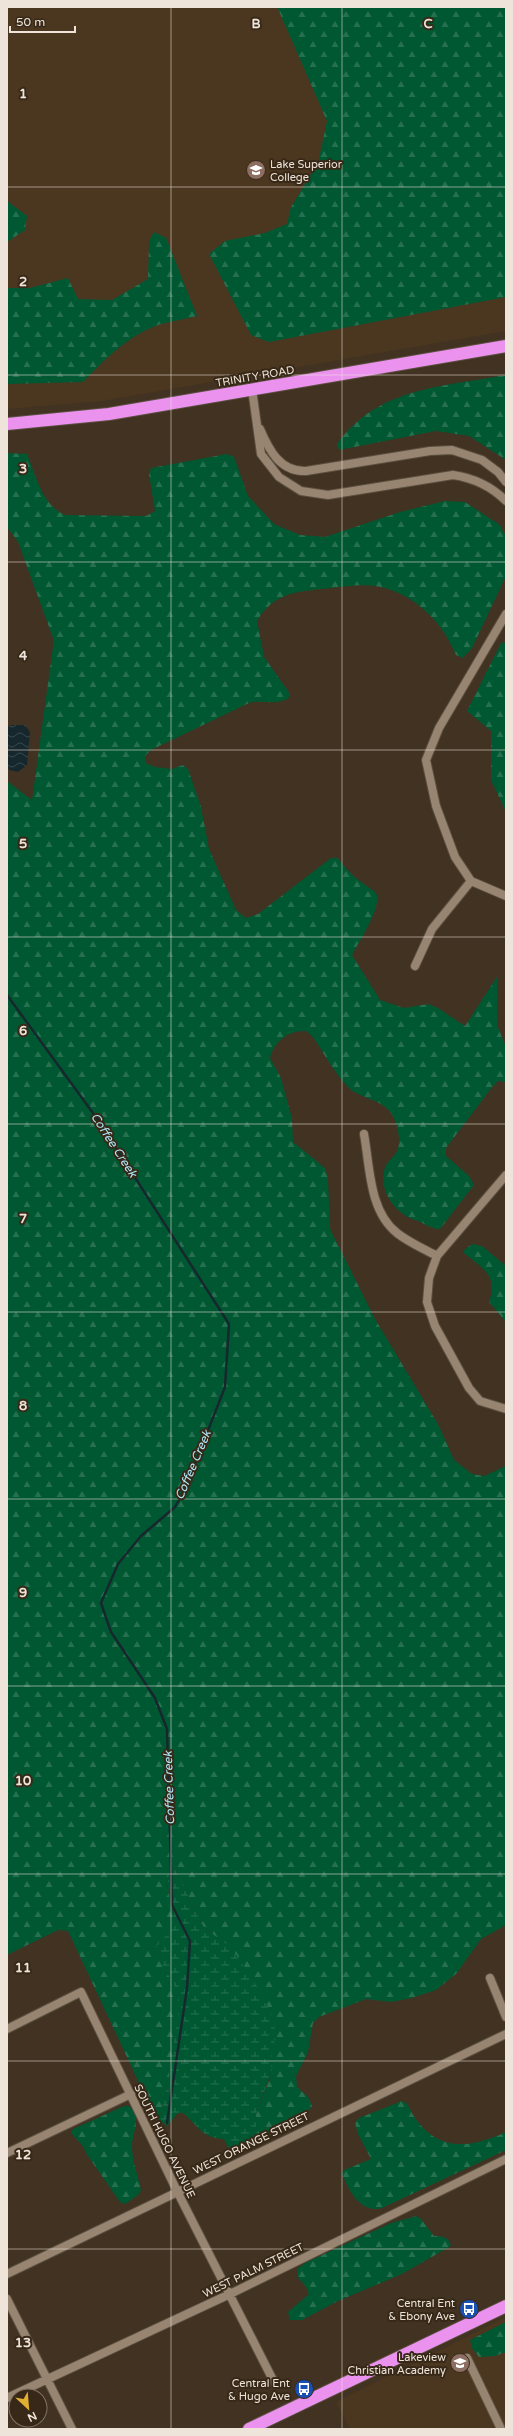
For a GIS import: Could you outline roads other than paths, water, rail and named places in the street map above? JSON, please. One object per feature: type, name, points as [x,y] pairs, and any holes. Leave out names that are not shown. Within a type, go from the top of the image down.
[{"type":"highway","name":"TRINITY ROAD","points":[[7,424],[108,414],[506,346]]},
{"type":"highway","points":[[249,2429],[506,2306]]},
{"type":"street","points":[[252,389],[259,426],[259,448],[264,460],[279,477],[301,491],[328,495],[453,475],[470,478],[488,486],[506,501]]},
{"type":"street","points":[[259,426],[268,446],[277,460],[295,470],[306,471],[430,451],[452,450],[482,460],[498,472],[506,482]]},
{"type":"street","points":[[506,614],[440,728],[426,760],[436,806],[455,857],[471,881],[506,896]]},
{"type":"street","points":[[415,966],[432,930],[471,881]]},
{"type":"street","points":[[364,1134],[377,1208],[387,1224],[398,1234],[437,1256]]},
{"type":"street","points":[[506,1175],[437,1256],[429,1278],[427,1302],[435,1326],[469,1388],[480,1402],[506,1409]]},
{"type":"street","points":[[490,1978],[506,2017]]},
{"type":"street","name":"SOUTH HUGO AVENUE","points":[[7,2029],[81,1992],[177,2191],[275,2384]]},
{"type":"street","name":"WEST ORANGE STREET","points":[[7,2274],[506,2034]]},
{"type":"street","points":[[7,2153],[130,2094]]},
{"type":"street","name":"WEST PALM STREET","points":[[7,2398],[230,2294],[506,2158]]},
{"type":"street","points":[[7,2299],[48,2378],[72,2429]]},
{"type":"street","points":[[467,2358],[501,2429]]},
{"type":"water","points":[[12,725],[25,725],[30,732],[27,765],[18,772],[9,770],[7,762],[7,727]]},
{"type":"waterway","name":"Coffee Creek","points":[[7,995],[98,1120],[229,1324],[225,1387],[185,1489],[175,1507],[141,1536],[118,1564],[101,1603],[111,1632],[155,1698],[167,1729],[172,1905],[190,1941],[187,1988],[167,2123]]},
{"type":"place","name":"Lake Superior College","points":[[256,170]]},
{"type":"place","name":"Central Ent & Ebony Ave","points":[[469,2309]]},
{"type":"place","name":"Lakeview Christian Academy","points":[[460,2363]]},
{"type":"place","name":"Central Ent & Hugo Ave","points":[[304,2389]]}]
